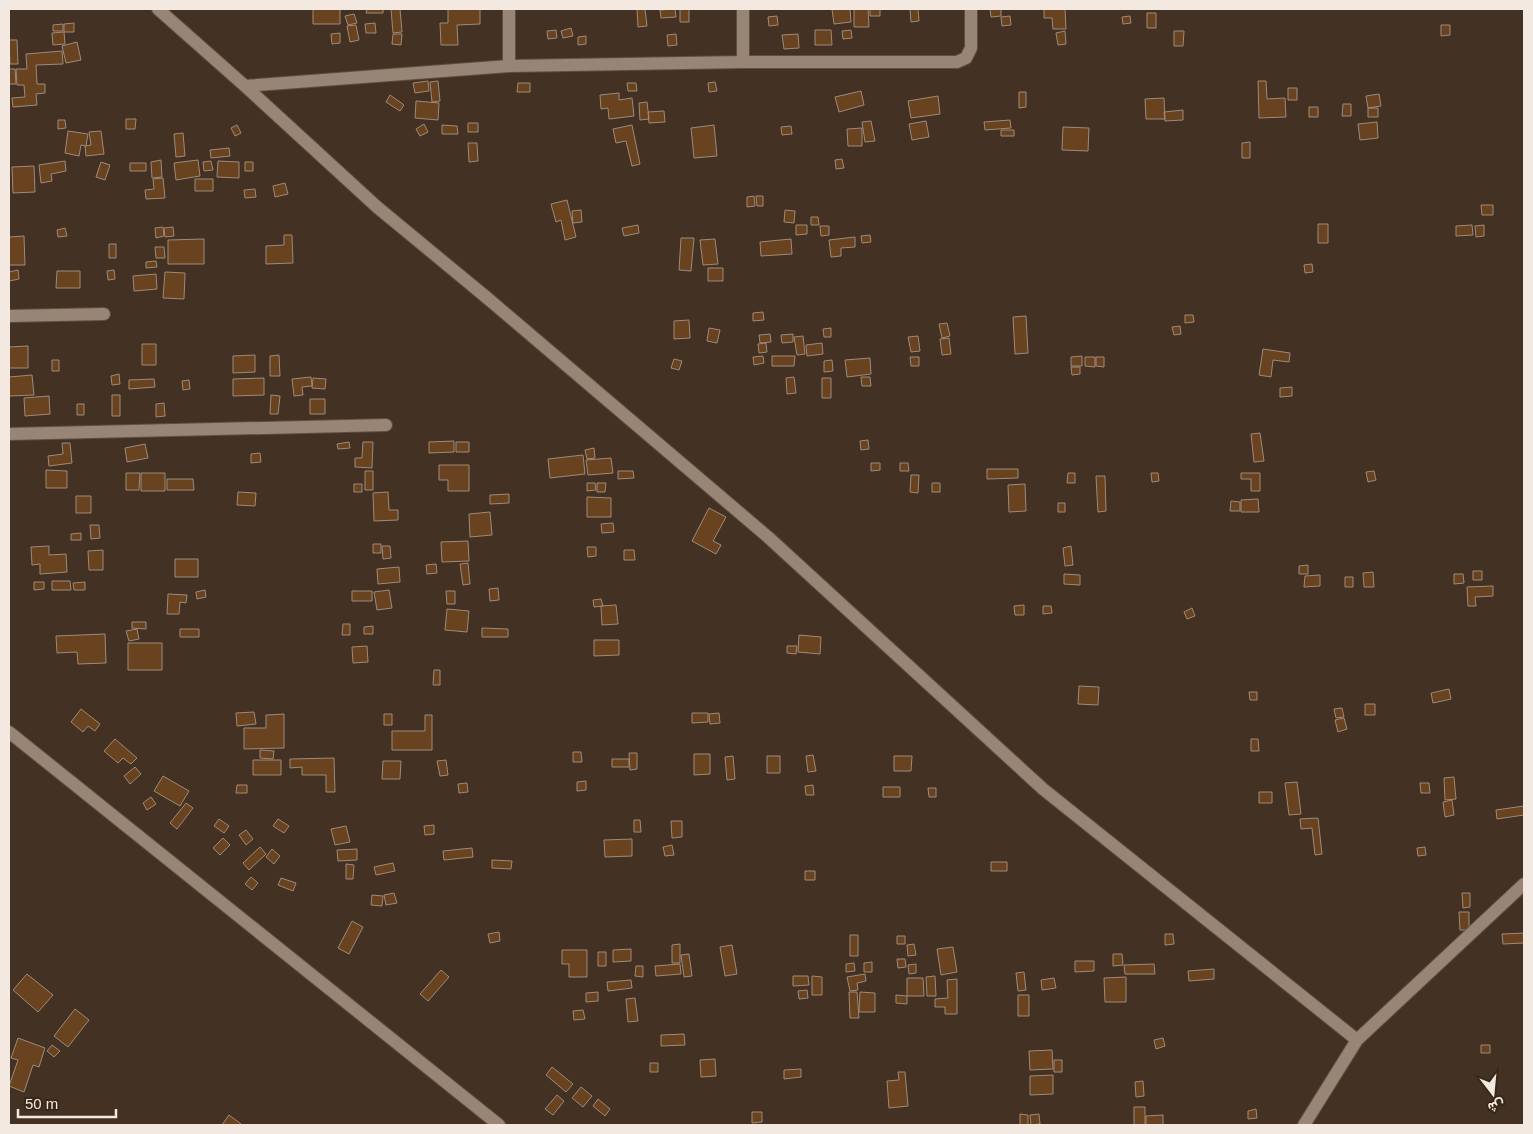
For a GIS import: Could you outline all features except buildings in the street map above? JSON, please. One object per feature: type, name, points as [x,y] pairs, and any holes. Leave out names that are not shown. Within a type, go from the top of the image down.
[{"type":"street","points":[[158,9],[376,207],[486,297],[768,537],[1043,789],[1357,1040]]},
{"type":"street","points":[[509,9],[509,66]]},
{"type":"street","points":[[743,9],[743,62]]},
{"type":"street","points":[[245,86],[509,66],[743,62],[958,62],[966,58],[971,48],[971,9]]},
{"type":"street","points":[[9,316],[104,314]]},
{"type":"street","points":[[9,434],[386,425]]},
{"type":"street","points":[[9,732],[500,1125]]},
{"type":"street","points":[[1304,1125],[1357,1040],[1524,884]]}]
